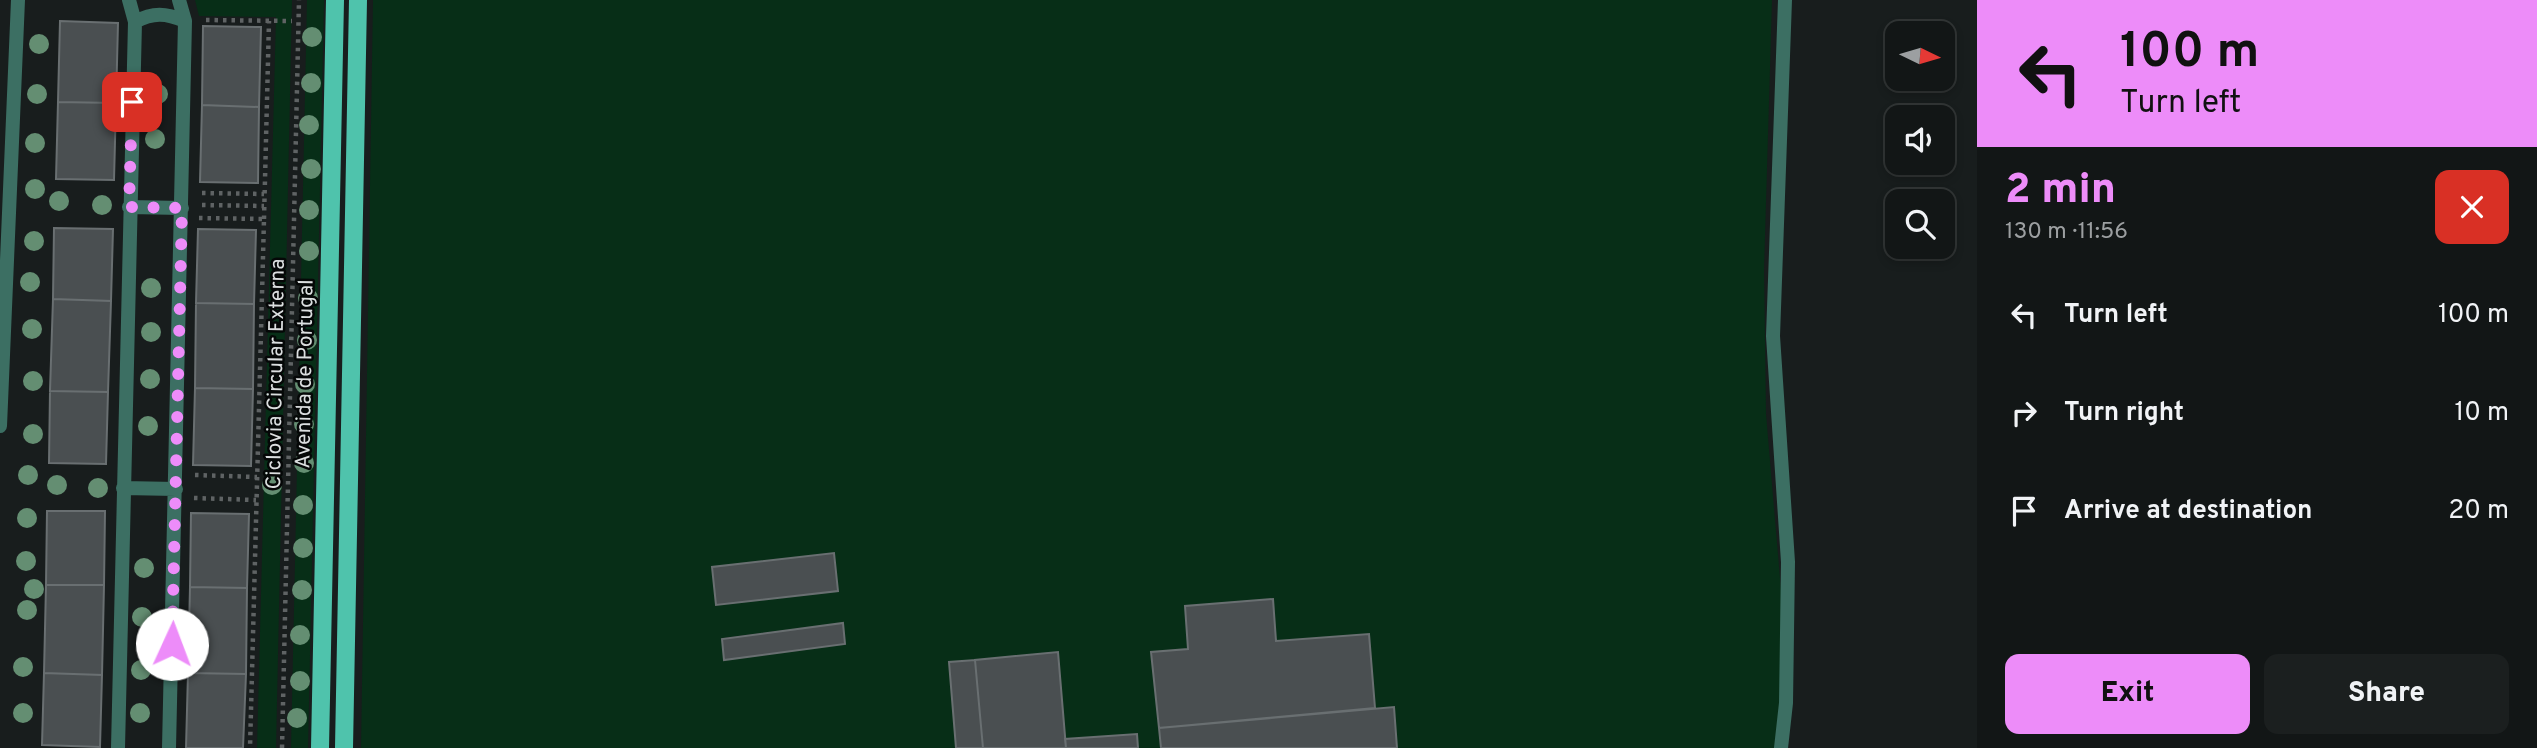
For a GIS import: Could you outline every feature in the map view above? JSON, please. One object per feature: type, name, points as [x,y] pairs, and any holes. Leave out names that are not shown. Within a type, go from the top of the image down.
[{"type":"main road","name":"Avenida de Portugal","points":[[320,748],[335,0]]},
{"type":"main road","points":[[344,748],[358,0]]},
{"type":"street","points":[[0,426],[18,0]]},
{"type":"street","points":[[118,748],[135,22],[129,0]]},
{"type":"street","points":[[169,748],[185,21],[179,0]]},
{"type":"street","points":[[1782,748],[1786,703],[1788,562],[1773,337],[1785,0]]},
{"type":"street","points":[[135,22],[146,16],[166,13],[185,21]]},
{"type":"street","points":[[129,207],[182,208]]},
{"type":"street","points":[[123,488],[176,489]]},
{"type":"path","name":"Ciclovia Circular Externa","points":[[282,748],[299,0]]},
{"type":"path","points":[[203,20],[292,21]]},
{"type":"path","points":[[250,748],[269,21]]},
{"type":"path","points":[[200,192],[264,194]]},
{"type":"path","points":[[200,205],[264,206]]},
{"type":"path","points":[[199,218],[264,219]]},
{"type":"path","points":[[193,475],[257,477]]},
{"type":"path","points":[[192,498],[256,500]]},
{"type":"green space","points":[[195,0],[292,0],[276,748],[257,748],[276,17],[199,16]]},
{"type":"green space","points":[[307,0],[324,0],[308,748],[291,748]]},
{"type":"green space","points":[[373,0],[1772,0],[1764,269],[1766,414],[1781,590],[1781,690],[1776,748],[1397,748],[1394,707],[1375,708],[1369,634],[1276,641],[1273,599],[1188,649],[1151,653],[1161,748],[1138,748],[1136,734],[1065,739],[1057,652],[950,662],[956,748],[361,748]],"holes":[[[834,553],[838,591],[717,605],[712,567]],[[842,623],[844,644],[724,660],[723,638]]]},
{"type":"building","points":[[60,21],[118,23],[116,103],[58,102]]},
{"type":"building","points":[[203,26],[261,27],[259,107],[202,105]]},
{"type":"building","points":[[58,102],[116,103],[114,180],[56,179]]},
{"type":"building","points":[[202,105],[259,107],[258,183],[200,182]]},
{"type":"building","points":[[54,228],[113,229],[111,301],[53,299]]},
{"type":"building","points":[[198,229],[256,230],[254,304],[196,303]]},
{"type":"building","points":[[53,299],[111,301],[108,392],[50,391]]},
{"type":"building","points":[[196,303],[254,304],[253,389],[195,388]]},
{"type":"building","points":[[195,388],[253,389],[251,466],[193,465]]},
{"type":"building","points":[[50,391],[108,392],[106,464],[49,463]]},
{"type":"building","points":[[47,511],[105,511],[104,585],[46,585]]},
{"type":"building","points":[[191,513],[249,514],[247,588],[190,587]]},
{"type":"building","points":[[834,553],[838,591],[716,605],[712,567]]},
{"type":"building","points":[[46,585],[104,585],[102,675],[44,673]]},
{"type":"building","points":[[190,587],[247,588],[246,674],[188,673]]},
{"type":"building","points":[[1273,599],[1276,641],[1369,634],[1375,708],[1159,728],[1151,652],[1188,649],[1185,606]]},
{"type":"building","points":[[843,623],[845,644],[724,660],[722,639]]},
{"type":"building","points":[[1058,652],[1066,748],[983,748],[975,660]]},
{"type":"building","points":[[975,660],[983,748],[956,748],[949,662]]},
{"type":"building","points":[[44,673],[102,675],[100,747],[42,745]]},
{"type":"building","points":[[188,673],[246,674],[243,748],[186,748]]},
{"type":"building","points":[[1394,707],[1397,748],[1161,748],[1159,728]]},
{"type":"building","points":[[1137,734],[1138,748],[1066,748],[1065,739]]},
{"type":"route","points":[[132,102],[129,207],[182,208],[172,644]]}]
